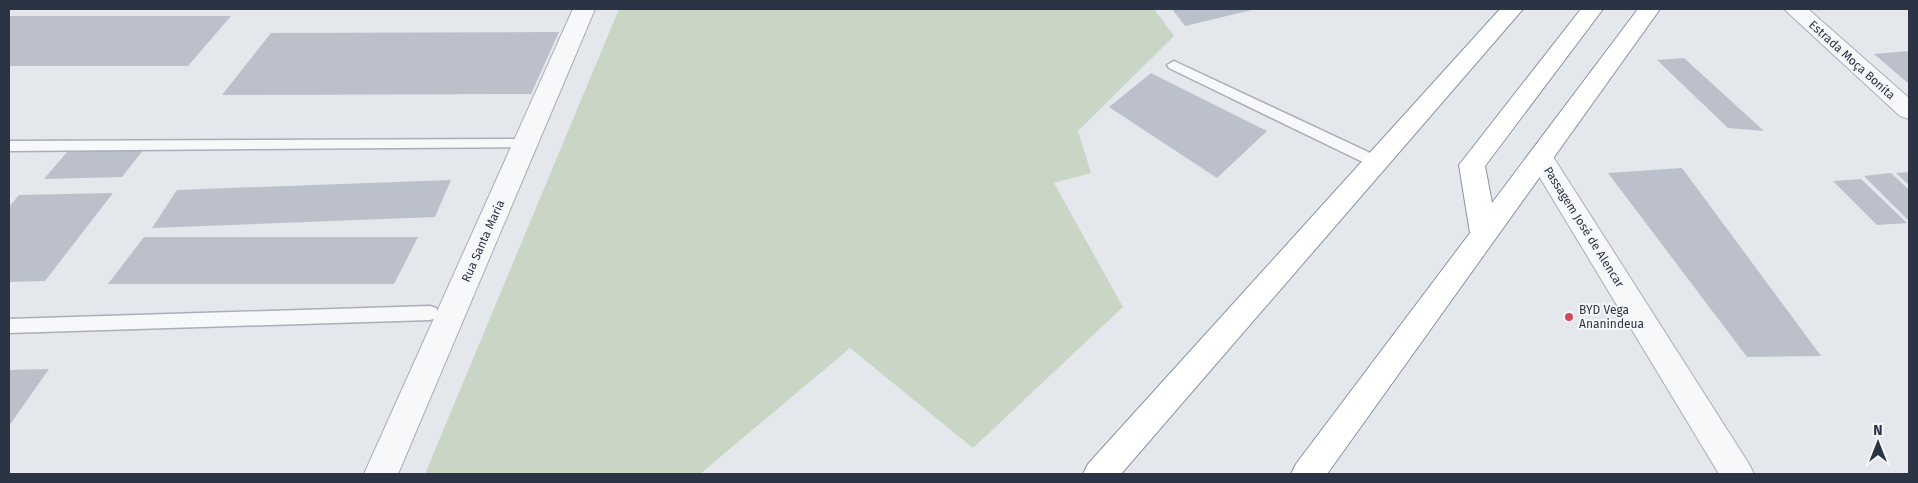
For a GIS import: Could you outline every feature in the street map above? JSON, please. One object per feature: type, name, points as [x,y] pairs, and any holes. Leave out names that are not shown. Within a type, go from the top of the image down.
[{"type":"highway","points":[[1100,474],[1512,9]]},
{"type":"highway","points":[[1484,236],[1472,164],[1592,9]]},
{"type":"highway","points":[[1308,474],[1649,9]]},
{"type":"street","name":"Rua Santa Maria","points":[[381,474],[584,9]]},
{"type":"street","name":"Estrada Moça Bonita","points":[[1796,9],[1909,110]]},
{"type":"street","name":"Passagem José de Alencar","points":[[1541,158],[1737,474]]},
{"type":"lane","points":[[1174,65],[1376,162]]},
{"type":"lane","points":[[9,146],[525,144]]},
{"type":"lane","points":[[9,326],[430,313]]},
{"type":"green space","points":[[619,9],[1154,9],[1174,36],[1078,131],[1091,173],[1054,183],[1123,307],[973,448],[850,348],[700,474],[425,474]]},
{"type":"building","points":[[1172,9],[1256,9],[1185,26]]},
{"type":"building","points":[[9,16],[231,16],[188,66],[9,66]]},
{"type":"building","points":[[559,32],[531,94],[222,95],[271,33]]},
{"type":"building","points":[[1909,51],[1909,84],[1874,54]]},
{"type":"building","points":[[1684,58],[1764,131],[1728,128],[1657,60]]},
{"type":"building","points":[[1151,73],[1267,131],[1217,178],[1109,107]]},
{"type":"building","points":[[144,149],[122,177],[44,179],[68,151]]},
{"type":"building","points":[[1682,168],[1821,356],[1747,357],[1608,173]]},
{"type":"building","points":[[1909,172],[1909,185],[1896,173]]},
{"type":"building","points":[[1891,173],[1909,190],[1909,221],[1864,176]]},
{"type":"building","points":[[1861,179],[1907,223],[1877,225],[1833,181]]},
{"type":"building","points":[[451,180],[435,217],[152,228],[177,190]]},
{"type":"building","points":[[113,193],[45,281],[9,282],[9,207],[19,195]]},
{"type":"building","points":[[144,237],[418,237],[394,284],[108,284]]},
{"type":"building","points":[[49,369],[9,426],[9,370]]},
{"type":"place","name":"BYD Vega Ananindeua","points":[[1569,317]]}]
